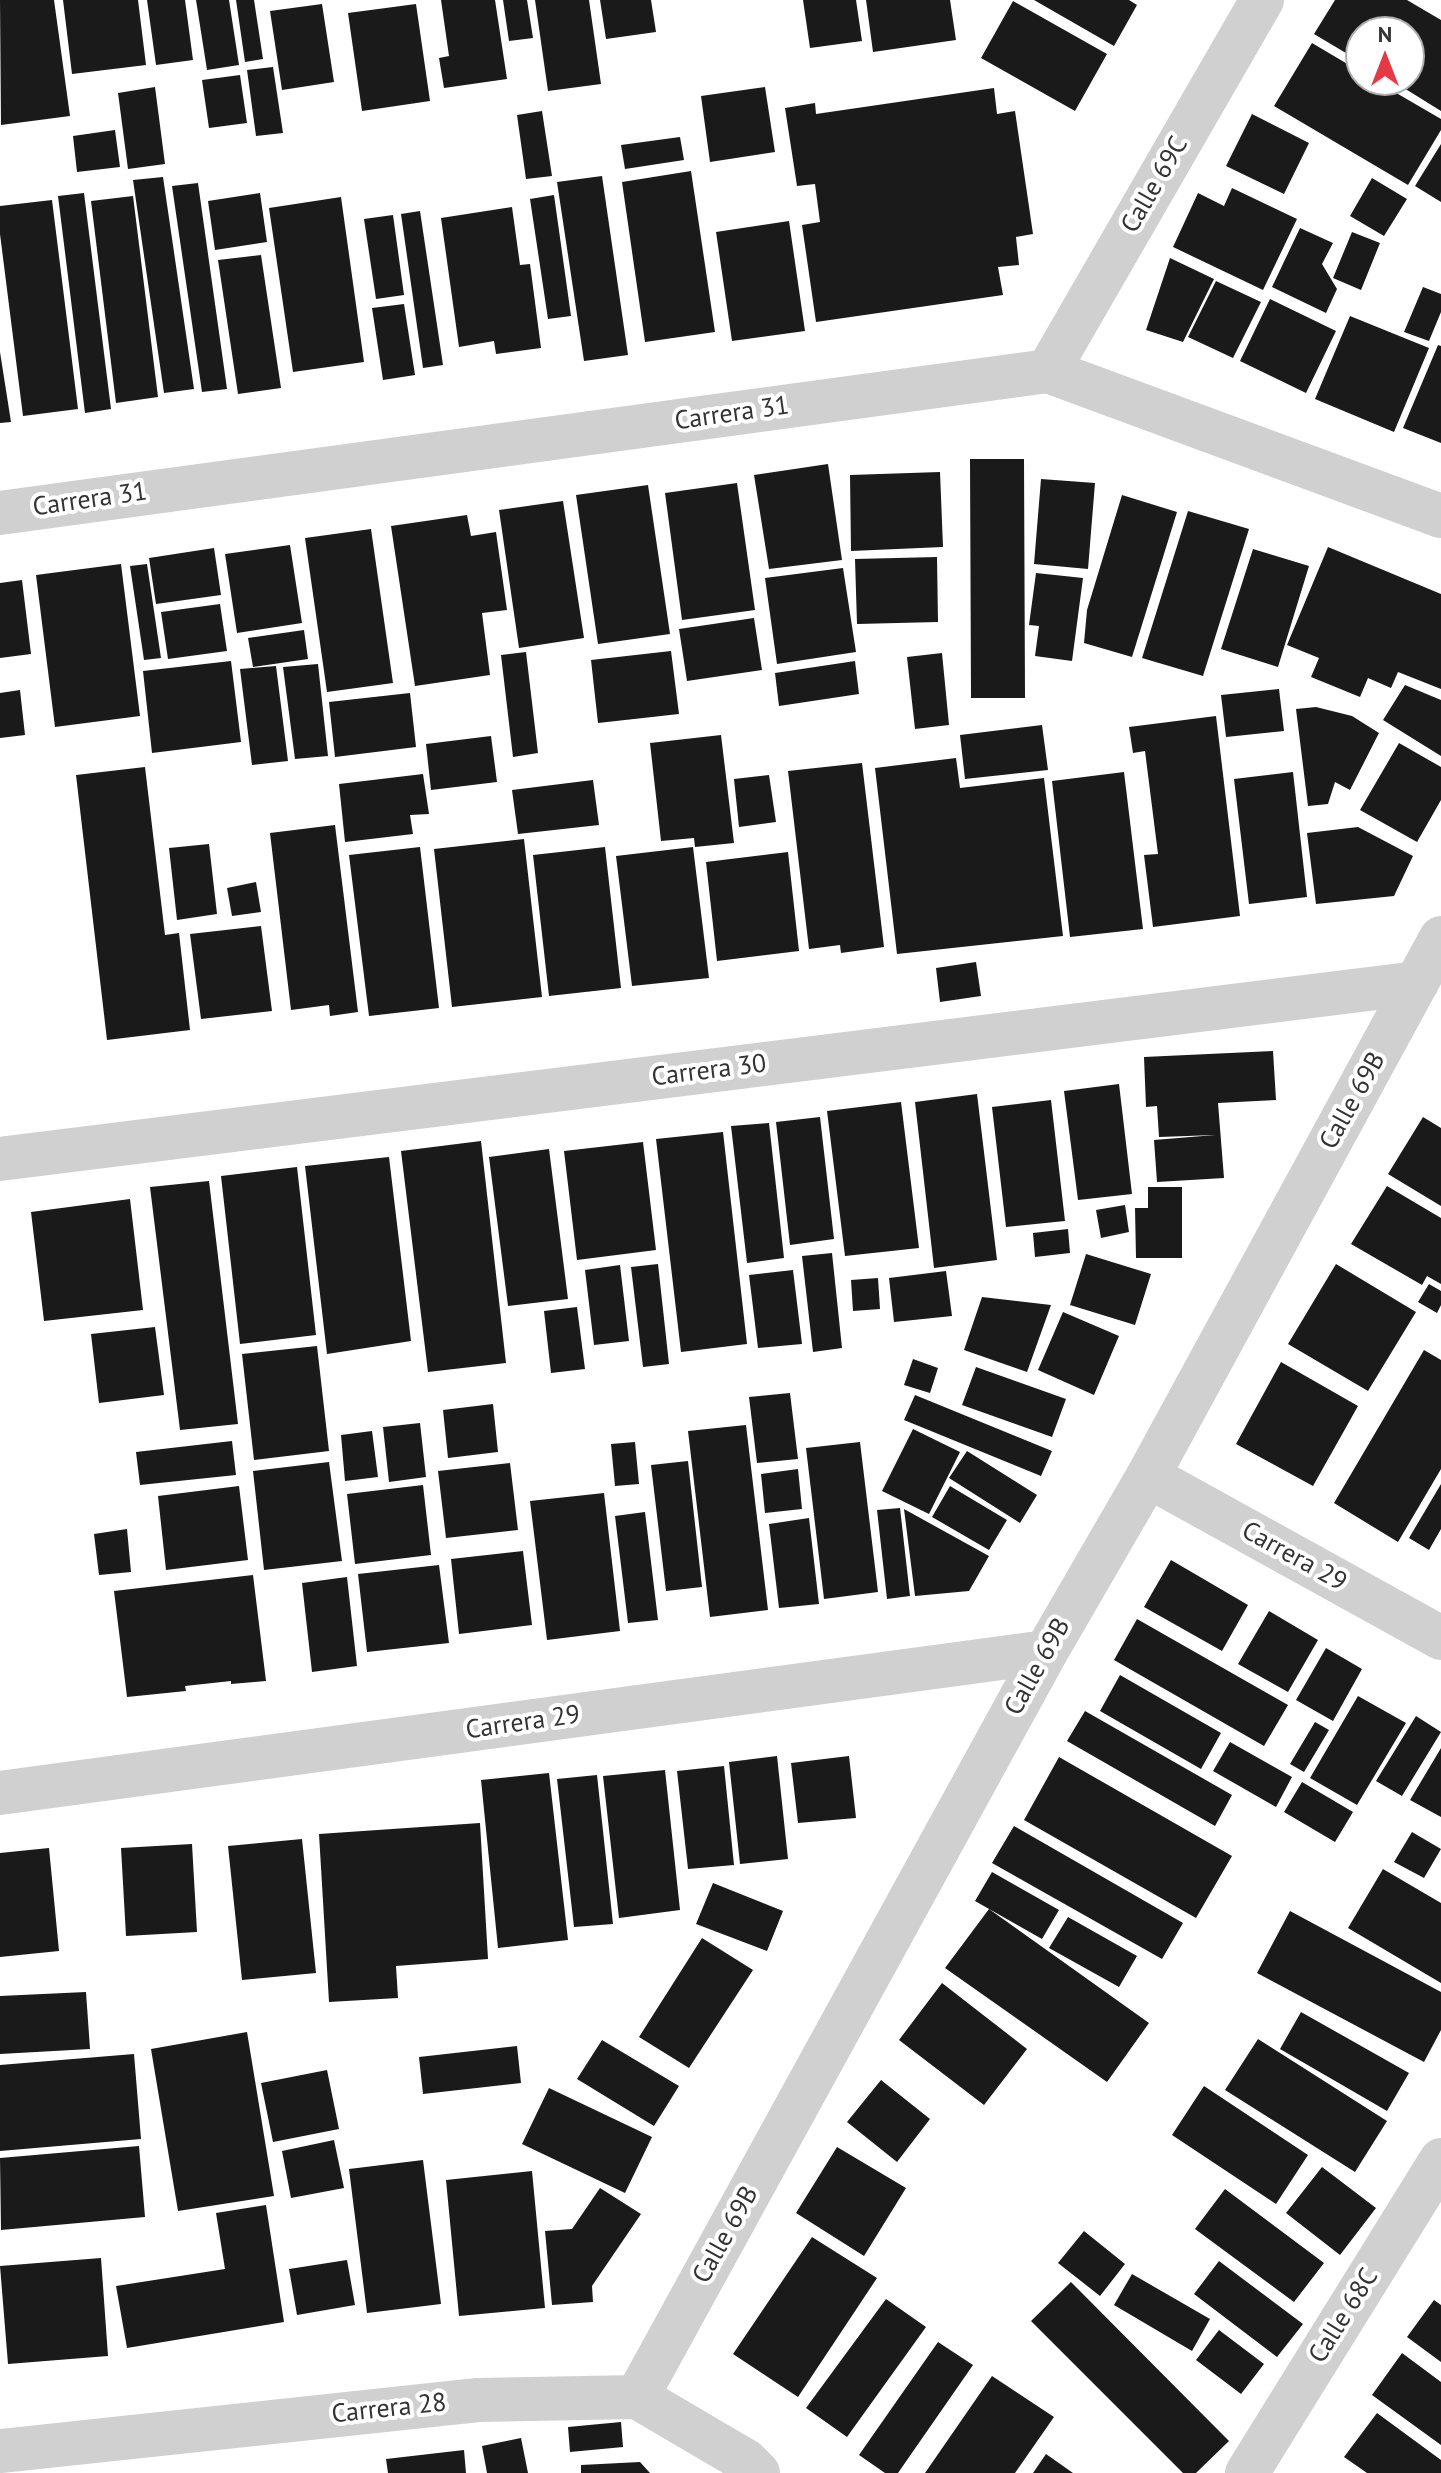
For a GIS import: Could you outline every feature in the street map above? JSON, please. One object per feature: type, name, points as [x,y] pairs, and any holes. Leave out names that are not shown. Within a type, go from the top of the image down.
[{"type":"street","name":"Calle 69C","points":[[1048,371],[1262,0]]},
{"type":"street","name":"Carrera 31","points":[[0,513],[1048,371],[1441,516]]},
{"type":"street","name":"Calle 69B","points":[[637,2397],[1046,1652],[1148,1476],[1441,938]]},
{"type":"street","name":"Carrera 30","points":[[0,1159],[1417,983]]},
{"type":"street","name":"Carrera 29","points":[[1148,1476],[1441,1638]]},
{"type":"street","name":"Carrera 29","points":[[0,1793],[1046,1652]]},
{"type":"street","name":"Calle 68C","points":[[1247,2473],[1441,2160]]},
{"type":"street","name":"Carrera 28","points":[[0,2451],[478,2400],[637,2397]]},
{"type":"street","points":[[637,2397],[746,2461],[758,2473]]},
{"type":"building","points":[[0,0],[54,0],[70,116],[1,125]]},
{"type":"building","points":[[63,0],[138,0],[146,65],[72,74]]},
{"type":"building","points":[[147,0],[185,0],[193,60],[156,65]]},
{"type":"building","points":[[196,0],[229,0],[239,65],[207,70]]},
{"type":"building","points":[[236,0],[254,0],[263,59],[245,62]]},
{"type":"building","points":[[441,0],[495,0],[507,79],[444,88],[439,58],[449,56]]},
{"type":"building","points":[[503,0],[527,0],[533,38],[509,41]]},
{"type":"building","points":[[535,0],[589,0],[601,84],[548,91]]},
{"type":"building","points":[[600,0],[651,0],[656,32],[606,39]]},
{"type":"building","points":[[803,0],[856,0],[862,41],[810,48]]},
{"type":"building","points":[[866,0],[950,0],[956,40],[873,52]]},
{"type":"building","points":[[1034,0],[1129,0],[1137,5],[1114,46]]},
{"type":"building","points":[[1335,0],[1407,0],[1441,20],[1441,111],[1417,96],[1425,96],[1425,16],[1345,16],[1345,52],[1314,34]]},
{"type":"building","points":[[1013,1],[1107,54],[1075,111],[981,58]]},
{"type":"building","points":[[322,4],[334,82],[282,90],[270,11]]},
{"type":"building","points":[[416,4],[430,101],[362,111],[348,13]]},
{"type":"building","points":[[1312,43],[1345,63],[1345,96],[1401,96],[1441,119],[1441,130],[1408,185],[1274,106]]},
{"type":"building","points":[[273,67],[283,133],[256,136],[247,70]]},
{"type":"building","points":[[240,75],[247,123],[209,128],[202,80]]},
{"type":"building","points":[[155,87],[165,164],[128,169],[118,93]]},
{"type":"building","points":[[765,87],[775,152],[710,162],[701,96]]},
{"type":"building","points":[[994,88],[997,114],[1015,111],[1033,234],[1016,237],[1019,265],[998,267],[1003,295],[816,322],[802,225],[820,222],[815,184],[797,186],[785,108],[815,103],[816,114]]},
{"type":"building","points":[[542,111],[552,176],[526,179],[517,115]]},
{"type":"building","points":[[1252,114],[1309,143],[1284,194],[1226,166]]},
{"type":"building","points":[[115,130],[120,167],[77,172],[73,136]]},
{"type":"building","points":[[680,137],[684,160],[625,169],[621,145]]},
{"type":"building","points":[[1441,144],[1441,202],[1415,186]]},
{"type":"building","points":[[691,171],[715,332],[645,342],[622,182]]},
{"type":"building","points":[[602,176],[628,355],[584,361],[557,182]]},
{"type":"building","points":[[163,177],[194,389],[164,393],[133,180]]},
{"type":"building","points":[[1372,178],[1407,199],[1384,236],[1350,216]]},
{"type":"building","points":[[198,183],[227,389],[202,392],[172,186]]},
{"type":"building","points":[[1232,188],[1297,219],[1263,290],[1173,247],[1198,193],[1224,206]]},
{"type":"building","points":[[84,193],[111,409],[85,413],[58,196]]},
{"type":"building","points":[[260,193],[267,242],[215,250],[208,201]]},
{"type":"building","points":[[554,195],[571,316],[548,319],[530,199]]},
{"type":"building","points":[[133,196],[158,397],[116,403],[91,201]]},
{"type":"building","points":[[341,197],[364,362],[293,372],[269,208]]},
{"type":"building","points":[[52,200],[78,409],[23,416],[0,234],[0,206]]},
{"type":"building","points":[[512,207],[520,265],[530,264],[541,348],[496,354],[494,341],[459,347],[441,218]]},
{"type":"building","points":[[420,211],[443,365],[423,368],[401,214]]},
{"type":"building","points":[[393,215],[404,295],[376,299],[364,219]]},
{"type":"building","points":[[789,221],[805,331],[732,341],[716,232]]},
{"type":"building","points":[[1300,228],[1333,243],[1322,264],[1337,289],[1326,313],[1272,287]]},
{"type":"building","points":[[1352,232],[1380,243],[1361,290],[1333,278]]},
{"type":"building","points":[[261,255],[281,388],[238,394],[218,260]]},
{"type":"building","points":[[1170,258],[1214,279],[1183,342],[1146,330]]},
{"type":"building","points":[[1216,281],[1261,302],[1233,358],[1188,337]]},
{"type":"building","points":[[1423,287],[1441,294],[1441,312],[1429,341],[1404,332]]},
{"type":"building","points":[[1270,299],[1336,331],[1306,393],[1240,361]]},
{"type":"building","points":[[404,304],[415,375],[383,380],[372,308]]},
{"type":"building","points":[[1350,316],[1429,348],[1394,432],[1315,399]]},
{"type":"building","points":[[1438,345],[1441,346],[1441,443],[1403,428]]},
{"type":"building","points":[[0,352],[11,422],[0,423]]},
{"type":"building","points":[[970,459],[1024,459],[1025,698],[971,698]]},
{"type":"building","points":[[828,464],[842,560],[769,569],[754,475]]},
{"type":"building","points":[[940,472],[943,547],[851,551],[850,475]]},
{"type":"building","points":[[1041,479],[1095,483],[1088,569],[1034,564]]},
{"type":"building","points":[[737,483],[755,610],[682,620],[665,493]]},
{"type":"building","points":[[648,485],[670,634],[598,644],[576,495]]},
{"type":"building","points":[[1122,495],[1177,512],[1132,657],[1084,643],[1087,610]]},
{"type":"building","points":[[563,501],[584,638],[519,648],[499,510]]},
{"type":"building","points":[[1188,511],[1249,529],[1203,676],[1142,658]]},
{"type":"building","points":[[467,515],[471,536],[496,532],[507,610],[482,613],[490,675],[415,686],[391,526]]},
{"type":"building","points":[[371,529],[393,683],[327,692],[305,538]]},
{"type":"building","points":[[290,545],[302,623],[237,633],[225,554]]},
{"type":"building","points":[[1328,547],[1441,594],[1441,689],[1398,672],[1391,688],[1368,678],[1360,697],[1311,677],[1319,658],[1287,645]]},
{"type":"building","points":[[214,548],[221,595],[156,604],[149,558]]},
{"type":"building","points":[[1253,549],[1309,566],[1278,667],[1221,649]]},
{"type":"building","points":[[937,557],[938,622],[857,624],[855,559]]},
{"type":"building","points":[[121,564],[140,716],[55,727],[36,575]]},
{"type":"building","points":[[147,564],[161,658],[144,660],[130,566]]},
{"type":"building","points":[[843,568],[856,652],[777,664],[765,578]]},
{"type":"building","points":[[1036,573],[1083,578],[1072,661],[1035,656],[1039,626],[1029,625]]},
{"type":"building","points":[[22,580],[31,654],[0,658],[0,583]]},
{"type":"building","points":[[220,604],[227,651],[168,659],[161,612]]},
{"type":"building","points":[[754,618],[762,670],[687,681],[679,629]]},
{"type":"building","points":[[304,630],[308,659],[253,667],[248,638]]},
{"type":"building","points":[[671,651],[679,714],[598,723],[591,660]]},
{"type":"building","points":[[526,652],[538,753],[513,757],[501,655]]},
{"type":"building","points":[[942,653],[949,725],[915,729],[907,657]]},
{"type":"building","points":[[231,661],[241,742],[152,753],[143,671]]},
{"type":"building","points":[[855,661],[859,694],[779,706],[775,673]]},
{"type":"building","points":[[318,664],[328,756],[295,759],[283,667]]},
{"type":"building","points":[[276,666],[288,761],[252,765],[240,669]]},
{"type":"building","points":[[1405,685],[1441,700],[1441,756],[1383,720]]},
{"type":"building","points":[[1279,689],[1284,731],[1226,737],[1221,695]]},
{"type":"building","points":[[20,690],[25,735],[0,738],[0,693]]},
{"type":"building","points":[[410,693],[416,747],[335,757],[329,702]]},
{"type":"building","points":[[1316,707],[1352,716],[1379,733],[1350,790],[1335,782],[1328,804],[1308,806],[1296,709]]},
{"type":"building","points":[[1216,716],[1240,916],[1153,927],[1144,855],[1158,854],[1145,751],[1133,753],[1129,727]]},
{"type":"building","points":[[1042,725],[1048,770],[965,779],[960,735]]},
{"type":"building","points":[[721,735],[734,843],[695,847],[694,838],[661,841],[650,743]]},
{"type":"building","points":[[491,736],[497,782],[431,790],[426,744]]},
{"type":"building","points":[[1399,743],[1441,767],[1441,800],[1417,842],[1360,810]]},
{"type":"building","points":[[956,758],[960,788],[1044,778],[1063,936],[897,954],[875,768]]},
{"type":"building","points":[[862,763],[884,947],[841,953],[840,945],[809,949],[788,771]]},
{"type":"building","points":[[145,767],[165,935],[179,933],[190,1030],[107,1040],[76,775]]},
{"type":"building","points":[[1124,772],[1143,929],[1070,937],[1052,781]]},
{"type":"building","points":[[1293,772],[1307,897],[1249,904],[1234,779]]},
{"type":"building","points":[[423,774],[429,814],[410,815],[413,834],[345,842],[339,784]]},
{"type":"building","points":[[769,775],[776,822],[739,827],[734,779]]},
{"type":"building","points":[[593,780],[599,825],[518,834],[512,790]]},
{"type":"building","points":[[335,825],[358,1012],[330,1016],[329,1005],[291,1010],[270,833]]},
{"type":"building","points":[[1358,827],[1413,856],[1394,896],[1316,904],[1307,833]]},
{"type":"building","points":[[524,839],[542,997],[452,1007],[434,849]]},
{"type":"building","points":[[209,844],[217,914],[177,920],[169,848]]},
{"type":"building","points":[[420,847],[439,1008],[369,1016],[349,855]]},
{"type":"building","points":[[605,847],[621,988],[549,996],[533,855]]},
{"type":"building","points":[[693,847],[709,978],[632,986],[616,856]]},
{"type":"building","points":[[788,852],[799,951],[717,961],[706,862]]},
{"type":"building","points":[[256,882],[261,912],[232,916],[227,888]]},
{"type":"building","points":[[261,926],[272,1011],[201,1019],[190,934]]},
{"type":"building","points":[[976,962],[981,996],[940,1002],[936,968]]},
{"type":"building","points":[[1273,1051],[1276,1100],[1218,1103],[1224,1178],[1157,1182],[1154,1140],[1215,1135],[1159,1137],[1157,1106],[1146,1107],[1144,1057]]},
{"type":"building","points":[[1119,1084],[1132,1194],[1078,1200],[1064,1091]]},
{"type":"building","points":[[977,1094],[997,1260],[934,1268],[915,1102]]},
{"type":"building","points":[[1051,1100],[1065,1221],[1006,1227],[992,1107]]},
{"type":"building","points":[[901,1102],[919,1248],[845,1256],[827,1111]]},
{"type":"building","points":[[820,1117],[834,1239],[790,1245],[776,1122]]},
{"type":"building","points":[[1423,1117],[1441,1128],[1441,1206],[1388,1174]]},
{"type":"building","points":[[769,1123],[784,1258],[747,1263],[731,1126]]},
{"type":"building","points":[[723,1132],[747,1344],[681,1352],[656,1139]]},
{"type":"building","points":[[481,1141],[506,1363],[428,1372],[401,1151]]},
{"type":"building","points":[[643,1142],[656,1250],[577,1260],[564,1151]]},
{"type":"building","points":[[549,1149],[568,1299],[508,1306],[489,1157]]},
{"type":"building","points":[[389,1157],[411,1341],[327,1354],[305,1166]]},
{"type":"building","points":[[297,1167],[316,1335],[240,1344],[221,1176]]},
{"type":"building","points":[[209,1181],[238,1424],[180,1430],[150,1187]]},
{"type":"building","points":[[1387,1186],[1441,1218],[1441,1284],[1427,1276],[1422,1285],[1351,1244]]},
{"type":"building","points":[[1148,1187],[1182,1187],[1182,1258],[1136,1258],[1135,1208],[1148,1208]]},
{"type":"building","points":[[130,1199],[143,1310],[44,1321],[31,1212]]},
{"type":"building","points":[[1125,1205],[1129,1232],[1101,1238],[1096,1210]]},
{"type":"building","points":[[1068,1229],[1070,1253],[1035,1257],[1033,1233]]},
{"type":"building","points":[[832,1253],[842,1348],[813,1352],[802,1256]]},
{"type":"building","points":[[1086,1254],[1151,1274],[1135,1325],[1070,1305]]},
{"type":"building","points":[[658,1264],[669,1364],[643,1367],[631,1267]]},
{"type":"building","points":[[1336,1264],[1416,1312],[1368,1391],[1288,1344]]},
{"type":"building","points":[[620,1265],[629,1341],[594,1345],[585,1270]]},
{"type":"building","points":[[793,1270],[802,1344],[758,1348],[749,1275]]},
{"type":"building","points":[[946,1271],[952,1316],[894,1322],[889,1278]]},
{"type":"building","points":[[878,1278],[880,1309],[853,1311],[851,1280]]},
{"type":"building","points":[[1429,1284],[1441,1291],[1441,1305],[1437,1313],[1418,1302]]},
{"type":"building","points":[[982,1297],[1051,1305],[1027,1372],[964,1350]]},
{"type":"building","points":[[577,1307],[585,1369],[551,1373],[544,1311]]},
{"type":"building","points":[[1063,1312],[1119,1336],[1094,1395],[1038,1370]]},
{"type":"building","points":[[155,1327],[164,1395],[99,1403],[91,1334]]},
{"type":"building","points":[[317,1346],[329,1451],[254,1460],[242,1354]]},
{"type":"building","points":[[1424,1350],[1441,1360],[1441,1469],[1398,1542],[1334,1503]]},
{"type":"building","points":[[913,1359],[938,1368],[930,1393],[904,1385]]},
{"type":"building","points":[[1281,1362],[1358,1406],[1313,1486],[1236,1444]]},
{"type":"building","points":[[976,1367],[1066,1399],[1052,1437],[962,1405]]},
{"type":"building","points":[[790,1393],[798,1459],[757,1463],[749,1397]]},
{"type":"building","points":[[915,1395],[1052,1451],[1041,1476],[904,1420]]},
{"type":"building","points":[[493,1404],[498,1452],[448,1458],[443,1410]]},
{"type":"building","points":[[420,1423],[426,1477],[389,1482],[383,1427]]},
{"type":"building","points":[[746,1425],[768,1610],[710,1617],[688,1431]]},
{"type":"building","points":[[913,1429],[960,1452],[929,1514],[882,1491]]},
{"type":"building","points":[[372,1431],[378,1477],[345,1481],[341,1435]]},
{"type":"building","points":[[232,1441],[236,1475],[140,1485],[136,1452]]},
{"type":"building","points":[[635,1442],[639,1484],[615,1486],[611,1444]]},
{"type":"building","points":[[860,1442],[878,1592],[824,1599],[806,1448]]},
{"type":"building","points":[[967,1451],[1037,1495],[1020,1523],[949,1478]]},
{"type":"building","points":[[688,1461],[702,1587],[666,1591],[651,1465]]},
{"type":"building","points":[[329,1462],[342,1561],[264,1570],[253,1471]]},
{"type":"building","points":[[510,1463],[518,1530],[446,1538],[438,1471]]},
{"type":"building","points":[[798,1469],[802,1509],[765,1513],[761,1474]]},
{"type":"building","points":[[1441,1484],[1441,1529],[1429,1550],[1409,1538]]},
{"type":"building","points":[[423,1485],[431,1555],[355,1564],[347,1494]]},
{"type":"building","points":[[239,1486],[248,1560],[166,1570],[158,1496]]},
{"type":"building","points":[[950,1486],[1007,1520],[989,1550],[932,1517]]},
{"type":"building","points":[[604,1493],[620,1631],[547,1640],[530,1501]]},
{"type":"building","points":[[900,1508],[910,1596],[887,1599],[877,1510]]},
{"type":"building","points":[[904,1509],[989,1556],[969,1591],[915,1596]]},
{"type":"building","points":[[645,1512],[658,1620],[628,1623],[615,1516]]},
{"type":"building","points":[[809,1518],[819,1604],[779,1608],[769,1524]]},
{"type":"building","points":[[127,1529],[131,1572],[99,1575],[94,1534]]},
{"type":"building","points":[[523,1551],[532,1625],[459,1634],[451,1559]]},
{"type":"building","points":[[1171,1560],[1248,1605],[1222,1651],[1144,1607]]},
{"type":"building","points":[[439,1565],[449,1643],[367,1652],[358,1574]]},
{"type":"building","points":[[253,1575],[266,1681],[185,1686],[186,1691],[127,1697],[114,1591]]},
{"type":"building","points":[[347,1577],[357,1666],[312,1672],[302,1583]]},
{"type":"building","points":[[1269,1611],[1318,1640],[1288,1692],[1238,1664]]},
{"type":"building","points":[[1137,1619],[1288,1705],[1264,1746],[1114,1660]]},
{"type":"building","points":[[1326,1648],[1362,1669],[1333,1721],[1296,1700]]},
{"type":"building","points":[[1120,1675],[1221,1733],[1201,1769],[1100,1711]]},
{"type":"building","points":[[1358,1696],[1406,1723],[1357,1805],[1310,1778]]},
{"type":"building","points":[[1085,1711],[1232,1795],[1215,1826],[1067,1741]]},
{"type":"building","points":[[1416,1716],[1441,1732],[1402,1796],[1376,1781]]},
{"type":"building","points":[[1315,1722],[1329,1730],[1304,1772],[1290,1764]]},
{"type":"building","points":[[1230,1742],[1292,1777],[1276,1807],[1213,1771]]},
{"type":"building","points":[[1441,1748],[1441,1817],[1410,1800]]},
{"type":"building","points":[[777,1756],[788,1859],[740,1864],[729,1762]]},
{"type":"building","points":[[849,1756],[856,1818],[798,1823],[791,1763]]},
{"type":"building","points":[[1059,1757],[1232,1856],[1196,1918],[1024,1820]]},
{"type":"building","points":[[724,1766],[734,1865],[688,1869],[677,1771]]},
{"type":"building","points":[[665,1770],[680,1910],[619,1918],[603,1776]]},
{"type":"building","points":[[549,1773],[568,1940],[498,1948],[481,1780]]},
{"type":"building","points":[[597,1775],[613,1924],[574,1927],[557,1779]]},
{"type":"building","points":[[1302,1782],[1353,1812],[1335,1842],[1284,1812]]},
{"type":"building","points":[[480,1823],[488,1959],[396,1966],[398,1998],[329,2002],[319,1834]]},
{"type":"building","points":[[1014,1826],[1183,1923],[1162,1959],[992,1863]]},
{"type":"building","points":[[1412,1832],[1441,1849],[1424,1878],[1394,1862]]},
{"type":"building","points":[[302,1839],[316,1973],[242,1980],[228,1846]]},
{"type":"building","points":[[192,1844],[197,1932],[126,1936],[121,1848]]},
{"type":"building","points":[[49,1848],[59,1951],[0,1957],[0,1853]]},
{"type":"building","points":[[1383,1869],[1441,1903],[1441,1983],[1348,1928]]},
{"type":"building","points":[[992,1872],[1059,1910],[1042,1939],[975,1901]]},
{"type":"building","points":[[713,1883],[783,1911],[767,1951],[696,1924]]},
{"type":"building","points":[[989,1909],[1149,2023],[1107,2082],[945,1968]]},
{"type":"building","points":[[1290,1911],[1441,1992],[1441,2030],[1424,2062],[1257,1973]]},
{"type":"building","points":[[1068,1917],[1137,1956],[1119,1987],[1049,1948]]},
{"type":"building","points":[[702,1938],[753,1970],[689,2068],[639,2037]]},
{"type":"building","points":[[942,1983],[1027,2049],[984,2105],[899,2040]]},
{"type":"building","points":[[86,1992],[90,2049],[0,2054],[0,1996]]},
{"type":"building","points":[[1301,2012],[1409,2073],[1387,2111],[1280,2049]]},
{"type":"building","points":[[247,2032],[274,2196],[178,2211],[151,2049]]},
{"type":"building","points":[[1258,2039],[1387,2121],[1355,2172],[1225,2090]]},
{"type":"building","points":[[602,2040],[679,2086],[654,2126],[577,2079]]},
{"type":"building","points":[[517,2046],[521,2083],[423,2094],[419,2057]]},
{"type":"building","points":[[134,2054],[141,2139],[0,2151],[0,2065]]},
{"type":"building","points":[[327,2070],[339,2129],[273,2142],[261,2083]]},
{"type":"building","points":[[881,2080],[930,2119],[897,2162],[847,2122]]},
{"type":"building","points":[[1204,2086],[1308,2155],[1276,2204],[1172,2135]]},
{"type":"building","points":[[549,2088],[652,2137],[625,2193],[522,2144]]},
{"type":"building","points":[[334,2140],[344,2188],[291,2198],[282,2151]]},
{"type":"building","points":[[139,2146],[145,2217],[1,2230],[0,2158]]},
{"type":"building","points":[[837,2147],[906,2188],[864,2256],[796,2213]]},
{"type":"building","points":[[423,2160],[441,2304],[367,2313],[349,2169]]},
{"type":"building","points":[[1322,2167],[1376,2208],[1340,2255],[1286,2213]]},
{"type":"building","points":[[532,2171],[545,2308],[459,2316],[446,2180]]},
{"type":"building","points":[[600,2188],[641,2214],[592,2286],[593,2302],[552,2305],[545,2231],[572,2229]]},
{"type":"building","points":[[1225,2189],[1324,2263],[1294,2302],[1195,2229]]},
{"type":"building","points":[[266,2205],[284,2322],[127,2348],[116,2286],[225,2269],[216,2213]]},
{"type":"building","points":[[1084,2231],[1125,2264],[1100,2296],[1058,2263]]},
{"type":"building","points":[[812,2237],[877,2278],[798,2397],[733,2354]]},
{"type":"building","points":[[101,2258],[108,2356],[8,2364],[0,2266]]},
{"type":"building","points":[[347,2260],[355,2305],[297,2315],[289,2269]]},
{"type":"building","points":[[1219,2261],[1303,2324],[1277,2357],[1194,2294]]},
{"type":"building","points":[[1132,2274],[1210,2319],[1192,2351],[1114,2305]]},
{"type":"building","points":[[1071,2282],[1229,2441],[1196,2473],[1183,2473],[1031,2321]]},
{"type":"building","points":[[886,2299],[926,2327],[847,2437],[806,2408]]},
{"type":"building","points":[[1434,2300],[1441,2305],[1441,2362],[1407,2337]]},
{"type":"building","points":[[1219,2330],[1264,2364],[1241,2394],[1196,2360]]},
{"type":"building","points":[[938,2342],[973,2365],[898,2473],[885,2473],[859,2455]]},
{"type":"building","points":[[1402,2353],[1441,2382],[1441,2445],[1372,2395]]},
{"type":"building","points":[[992,2376],[1054,2417],[1015,2473],[925,2473]]},
{"type":"building","points":[[1377,2413],[1441,2460],[1441,2473],[1367,2473],[1344,2457]]},
{"type":"building","points":[[621,2422],[623,2447],[570,2452],[568,2427]]},
{"type":"building","points":[[521,2438],[528,2473],[487,2473],[482,2446]]},
{"type":"building","points":[[464,2450],[466,2473],[388,2473],[386,2459]]},
{"type":"building","points":[[1046,2454],[1073,2473],[1033,2473]]},
{"type":"building","points":[[640,2462],[650,2473],[581,2473],[581,2465]]}]
